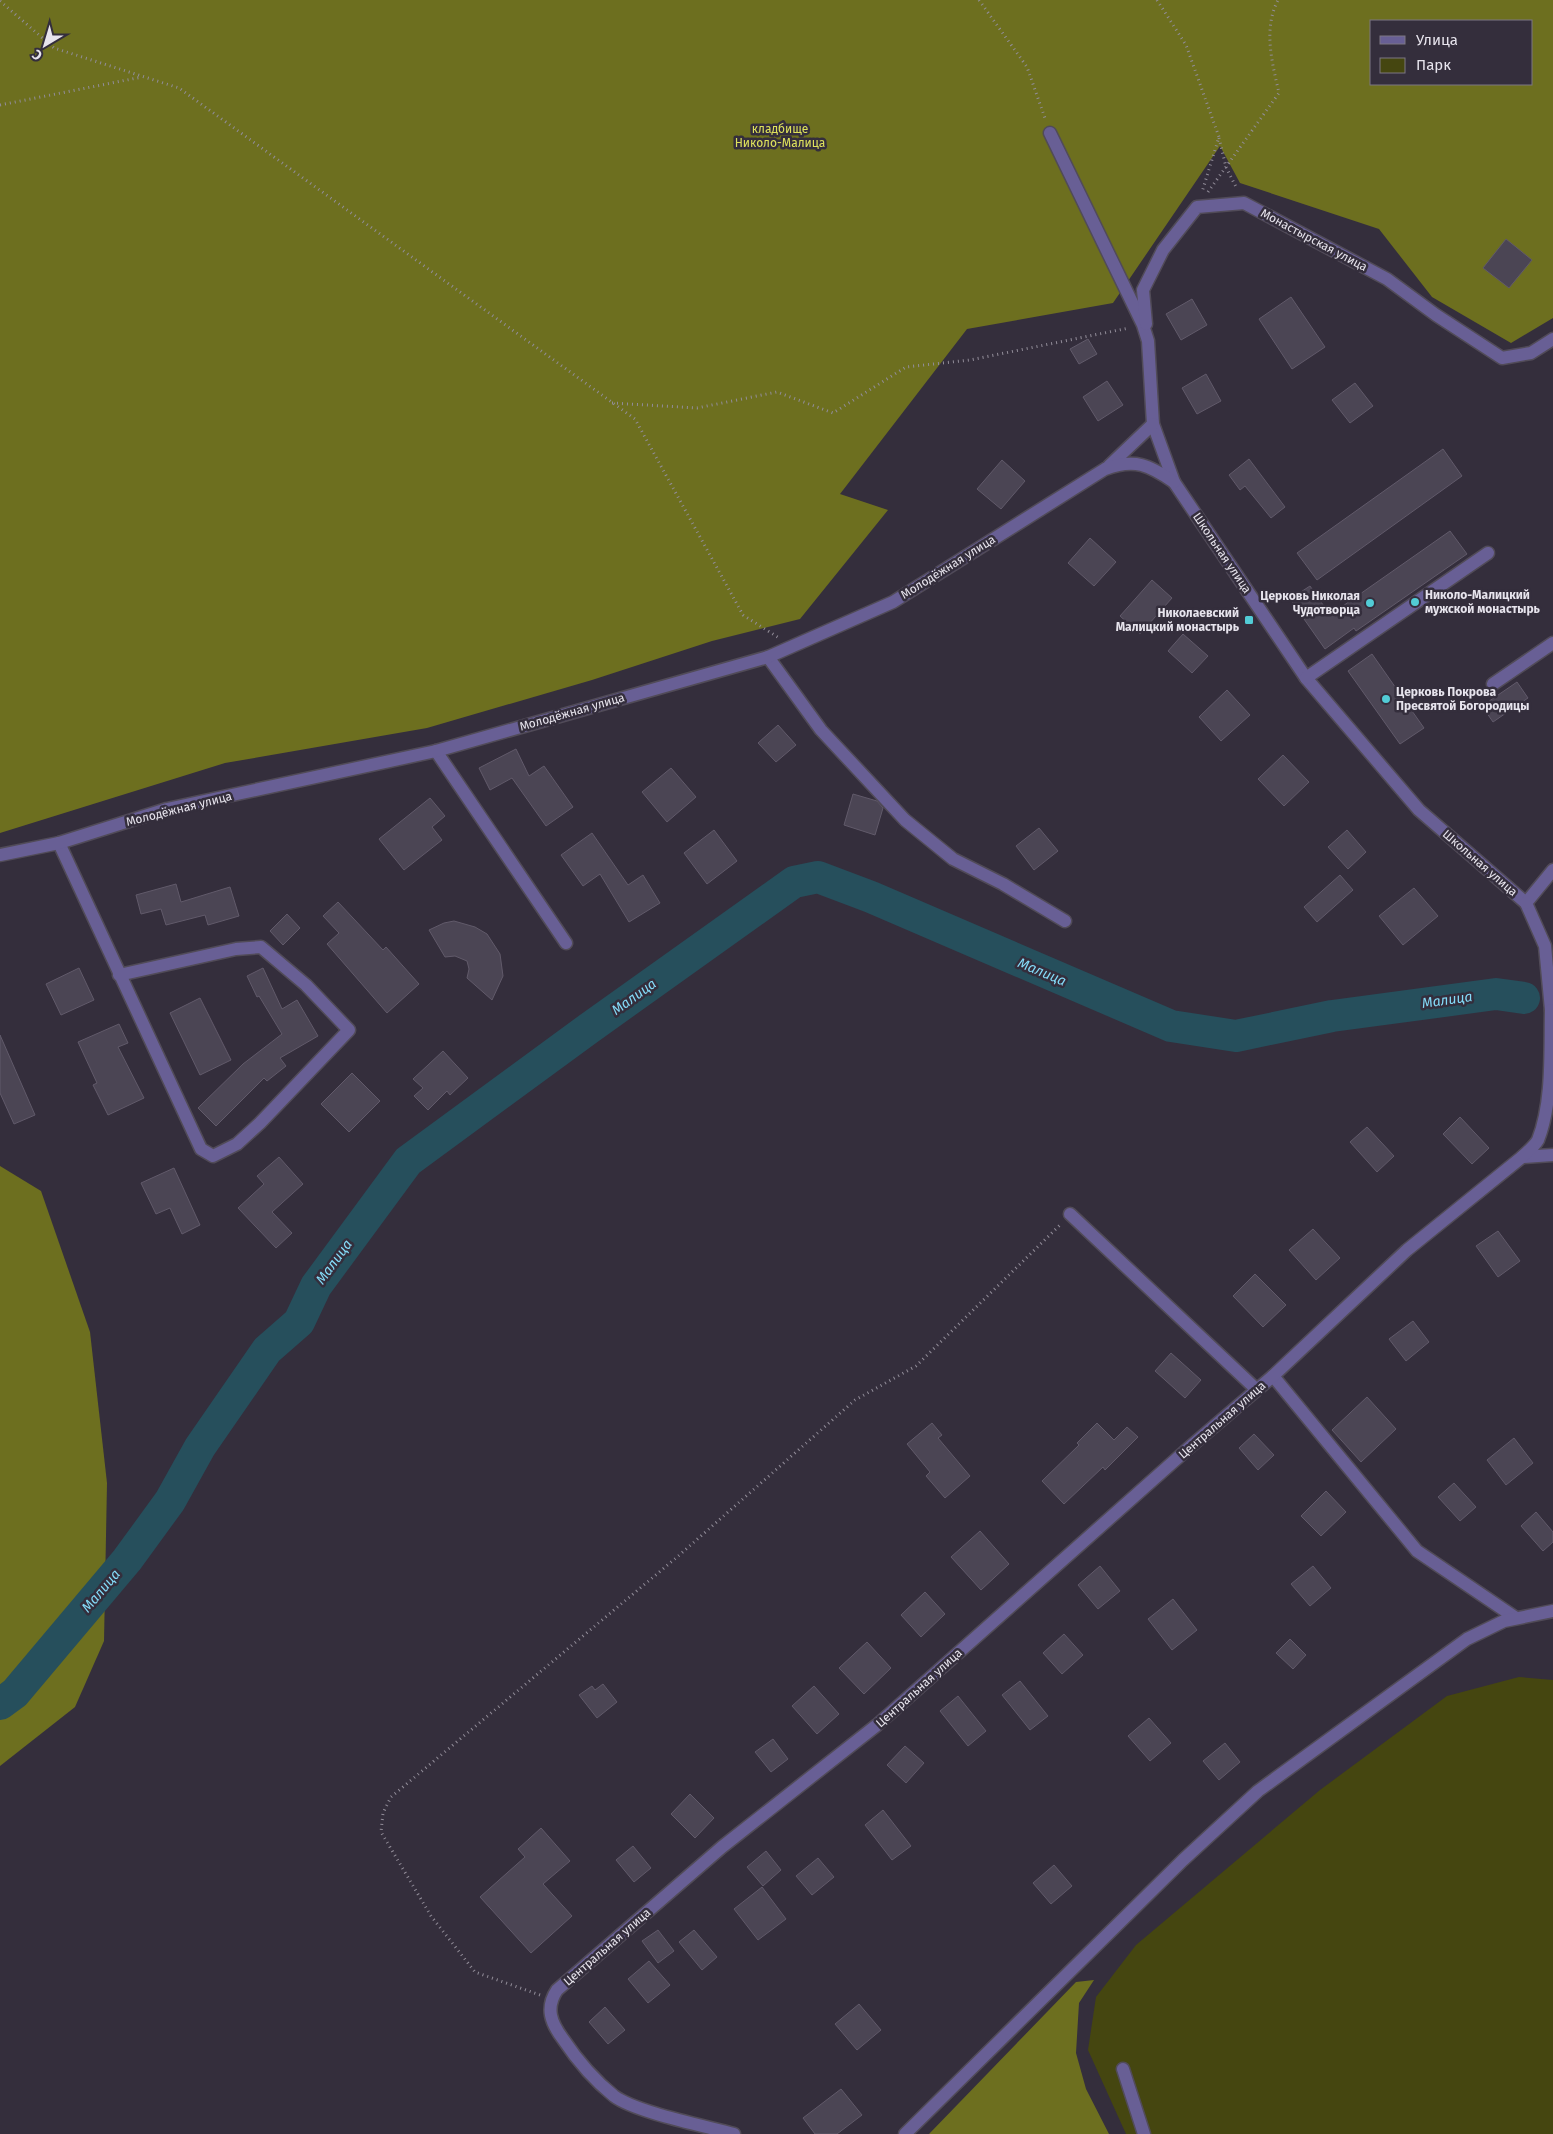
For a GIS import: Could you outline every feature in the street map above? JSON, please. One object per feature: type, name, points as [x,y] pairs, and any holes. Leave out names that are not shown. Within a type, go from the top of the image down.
[{"type":"street","name":"Школьная улица","points":[[1050,133],[1143,325],[1148,341],[1153,424],[1174,482],[1306,678],[1419,810],[1526,903],[1545,946],[1552,1011]]},
{"type":"street","points":[[1148,341],[1142,290],[1163,250],[1197,207],[1244,203]]},
{"type":"street","name":"Монастырская улица","points":[[1244,203],[1387,279],[1436,315],[1502,358],[1531,353],[1553,339]]},
{"type":"street","name":"Молодёжная улица","points":[[0,855],[59,843],[167,810],[436,751],[768,657],[893,602],[1105,469],[1153,424]]},
{"type":"street","name":"Молодёжная улица","points":[[1105,469],[1118,464],[1138,463],[1154,469],[1174,482]]},
{"type":"street","points":[[1306,678],[1488,553]]},
{"type":"street","points":[[1493,684],[1553,643]]},
{"type":"street","points":[[768,657],[821,730],[905,820],[953,859],[1003,884],[1065,921]]},
{"type":"street","points":[[436,751],[566,943]]},
{"type":"street","points":[[59,843],[119,975],[166,1069],[201,1149],[213,1156],[237,1144],[349,1030],[300,980],[261,947],[236,949],[119,975]]},
{"type":"street","points":[[1526,903],[1553,870]]},
{"type":"street","name":"Центральная улица","points":[[554,1995],[722,1847],[877,1725],[1273,1376],[1407,1250],[1522,1158],[1537,1142],[1547,1115],[1550,1091],[1552,1011]]},
{"type":"street","points":[[1522,1158],[1553,1155]]},
{"type":"street","points":[[1070,1214],[1256,1389]]},
{"type":"street","name":"Центральная улица","points":[[1273,1376],[1417,1551],[1516,1618]]},
{"type":"street","points":[[905,2134],[1183,1860],[1258,1791],[1452,1649],[1482,1630],[1516,1618],[1553,1611]]},
{"type":"street","points":[[554,1995],[549,2013],[560,2035],[577,2060],[615,2097],[636,2107],[734,2134]]},
{"type":"street","points":[[1123,2069],[1144,2134]]},
{"type":"path","points":[[979,0],[1027,67],[1050,133]]},
{"type":"path","points":[[1157,0],[1186,45],[1219,137],[1226,167],[1244,203]]},
{"type":"path","points":[[1197,207],[1279,93],[1269,47],[1272,12],[1278,0]]},
{"type":"path","points":[[0,1],[54,48],[179,88],[634,419],[744,615],[792,646]]},
{"type":"path","points":[[0,105],[143,77]]},
{"type":"path","points":[[1197,207],[1219,137]]},
{"type":"path","points":[[612,403],[697,408],[777,392],[833,413],[906,367],[970,360],[1143,325]]},
{"type":"path","points":[[554,1995],[475,1972],[431,1916],[381,1832],[383,1814],[391,1797],[676,1558],[855,1400],[916,1366],[1038,1248],[1070,1214]]},
{"type":"green space","name":"кладбище Николо-Малица","points":[[0,0],[1553,0],[1553,318],[1511,343],[1432,297],[1379,229],[1240,183],[1220,146],[1113,303],[967,329],[840,494],[888,510],[800,619],[712,641],[592,680],[427,728],[225,763],[0,833]]},
{"type":"green space","points":[[0,1166],[41,1191],[90,1332],[107,1483],[104,1641],[75,1707],[0,1766]]},
{"type":"green space","points":[[1519,1677],[1553,1680],[1553,2134],[1126,2134],[1088,2050],[1096,1997],[1136,1945],[1320,1790],[1447,1696]]},
{"type":"green space","points":[[1094,1980],[1079,2003],[1076,2053],[1086,2089],[1109,2134],[929,2134],[1076,1982]]},
{"type":"building","points":[[1506,239],[1532,260],[1509,288],[1483,268]]},
{"type":"building","points":[[1291,297],[1325,347],[1292,369],[1259,319]]},
{"type":"building","points":[[1192,299],[1207,325],[1181,340],[1166,314]]},
{"type":"building","points":[[1088,339],[1097,354],[1079,364],[1070,349]]},
{"type":"building","points":[[1206,374],[1221,401],[1197,414],[1182,388]]},
{"type":"building","points":[[1107,381],[1123,405],[1098,421],[1083,397]]},
{"type":"building","points":[[1355,383],[1373,406],[1350,423],[1332,400]]},
{"type":"building","points":[[1443,449],[1462,476],[1317,580],[1297,553]]},
{"type":"building","points":[[1249,459],[1285,507],[1271,518],[1245,486],[1240,490],[1229,475]]},
{"type":"building","points":[[1002,460],[1025,481],[1001,509],[977,489]]},
{"type":"building","points":[[1450,531],[1467,554],[1356,631],[1354,628],[1325,649],[1290,599],[1310,586],[1330,615]]},
{"type":"building","points":[[1090,538],[1116,562],[1094,586],[1068,563]]},
{"type":"building","points":[[1152,580],[1172,598],[1140,634],[1120,616]]},
{"type":"building","points":[[1183,634],[1208,656],[1192,673],[1168,651]]},
{"type":"building","name":"Церковь Покрова Пресвятой Богородицы","points":[[1372,654],[1424,728],[1400,744],[1348,671]]},
{"type":"building","points":[[1517,682],[1528,698],[1493,722],[1482,706]]},
{"type":"building","points":[[1227,690],[1250,715],[1221,741],[1199,717]]},
{"type":"building","points":[[778,725],[796,745],[776,762],[758,743]]},
{"type":"building","points":[[516,749],[529,776],[544,766],[573,807],[546,826],[512,778],[490,790],[479,768]]},
{"type":"building","points":[[1283,755],[1309,782],[1284,806],[1258,779]]},
{"type":"building","points":[[671,768],[696,797],[667,822],[642,792]]},
{"type":"building","points":[[853,794],[877,801],[883,808],[875,835],[844,825]]},
{"type":"building","points":[[430,798],[445,816],[432,827],[442,840],[404,870],[379,839]]},
{"type":"building","points":[[1039,828],[1058,851],[1034,870],[1016,846]]},
{"type":"building","points":[[714,830],[737,861],[707,884],[684,853]]},
{"type":"building","points":[[1347,830],[1366,852],[1348,869],[1328,847]]},
{"type":"building","points":[[592,833],[628,885],[643,875],[660,903],[629,922],[600,874],[583,886],[561,855]]},
{"type":"building","points":[[1340,875],[1353,890],[1317,922],[1304,907]]},
{"type":"building","points":[[176,884],[181,902],[230,887],[239,916],[208,925],[205,915],[166,925],[161,909],[141,914],[136,895]]},
{"type":"building","points":[[1414,888],[1438,916],[1403,945],[1379,916]]},
{"type":"building","points":[[338,902],[383,950],[386,947],[419,984],[387,1013],[327,944],[339,933],[323,916]]},
{"type":"building","points":[[287,914],[300,928],[283,945],[270,931]]},
{"type":"building","points":[[454,921],[475,927],[487,934],[500,954],[503,976],[492,1000],[467,978],[469,969],[467,961],[455,956],[445,957],[429,930],[444,923]]},
{"type":"building","points":[[79,968],[94,1000],[61,1015],[46,984]]},
{"type":"building","points":[[263,968],[282,1009],[297,1000],[318,1036],[280,1058],[286,1066],[267,1081],[264,1078],[216,1126],[198,1108],[243,1064],[282,1034],[259,996],[257,997],[247,976]]},
{"type":"building","points":[[200,998],[231,1060],[200,1075],[170,1013]]},
{"type":"building","points":[[119,1024],[128,1043],[118,1047],[144,1098],[108,1115],[93,1085],[97,1083],[78,1042]]},
{"type":"building","points":[[0,1035],[35,1115],[14,1124],[0,1093]]},
{"type":"building","points":[[443,1051],[468,1078],[450,1095],[447,1091],[428,1110],[414,1096],[423,1088],[413,1079]]},
{"type":"building","points":[[352,1073],[380,1101],[349,1132],[321,1104]]},
{"type":"building","points":[[1460,1117],[1489,1148],[1472,1164],[1443,1134]]},
{"type":"building","points":[[1367,1127],[1394,1156],[1377,1172],[1350,1142]]},
{"type":"building","points":[[279,1157],[303,1184],[272,1212],[292,1233],[276,1248],[238,1208],[264,1184],[257,1176]]},
{"type":"building","points":[[174,1168],[200,1225],[182,1234],[170,1208],[156,1214],[141,1183]]},
{"type":"building","points":[[1313,1229],[1340,1258],[1316,1280],[1289,1250]]},
{"type":"building","points":[[1498,1231],[1520,1261],[1498,1277],[1476,1246]]},
{"type":"building","points":[[1255,1274],[1286,1305],[1263,1327],[1233,1296]]},
{"type":"building","points":[[1413,1321],[1429,1342],[1406,1361],[1389,1339]]},
{"type":"building","points":[[1171,1353],[1201,1380],[1185,1398],[1155,1371]]},
{"type":"building","points":[[1367,1397],[1396,1429],[1361,1462],[1332,1430]]},
{"type":"building","points":[[932,1423],[942,1435],[938,1438],[970,1476],[945,1498],[926,1476],[930,1472],[907,1444]]},
{"type":"building","points":[[1097,1423],[1114,1440],[1127,1427],[1138,1437],[1105,1470],[1103,1467],[1064,1504],[1042,1481],[1079,1445],[1077,1443]]},
{"type":"building","points":[[1254,1434],[1274,1455],[1258,1470],[1239,1448]]},
{"type":"building","points":[[1514,1438],[1533,1463],[1506,1485],[1487,1460]]},
{"type":"building","points":[[1454,1483],[1476,1507],[1460,1521],[1438,1497]]},
{"type":"building","points":[[1326,1491],[1346,1512],[1321,1536],[1301,1516]]},
{"type":"building","points":[[1536,1512],[1553,1532],[1553,1542],[1543,1551],[1521,1526]]},
{"type":"building","points":[[980,1531],[1009,1564],[981,1590],[951,1557]]},
{"type":"building","points":[[1100,1566],[1120,1591],[1098,1609],[1078,1585]]},
{"type":"building","points":[[1313,1566],[1331,1588],[1310,1606],[1291,1584]]},
{"type":"building","points":[[925,1592],[945,1614],[921,1637],[901,1615]]},
{"type":"building","points":[[1173,1599],[1197,1630],[1172,1650],[1148,1619]]},
{"type":"building","points":[[1064,1634],[1083,1655],[1062,1674],[1043,1653]]},
{"type":"building","points":[[1290,1639],[1306,1655],[1293,1669],[1276,1653]]},
{"type":"building","points":[[867,1642],[891,1668],[864,1694],[839,1668]]},
{"type":"building","points":[[1020,1681],[1048,1716],[1030,1730],[1002,1695]]},
{"type":"building","points":[[603,1684],[617,1702],[597,1718],[579,1695],[592,1686],[595,1690]]},
{"type":"building","points":[[814,1686],[839,1714],[817,1734],[792,1706]]},
{"type":"building","points":[[958,1696],[986,1731],[968,1746],[940,1711]]},
{"type":"building","points":[[1149,1718],[1171,1743],[1150,1761],[1128,1736]]},
{"type":"building","points":[[773,1739],[788,1759],[771,1772],[755,1752]]},
{"type":"building","points":[[1225,1743],[1240,1762],[1219,1780],[1203,1761]]},
{"type":"building","points":[[905,1746],[924,1763],[906,1783],[887,1765]]},
{"type":"building","points":[[690,1794],[714,1818],[695,1838],[671,1814]]},
{"type":"building","points":[[883,1810],[911,1846],[892,1860],[865,1825]]},
{"type":"building","points":[[541,1828],[570,1861],[543,1884],[572,1916],[531,1953],[480,1897],[525,1857],[518,1849]]},
{"type":"building","points":[[633,1846],[651,1868],[634,1882],[616,1860]]},
{"type":"building","points":[[766,1851],[781,1870],[763,1886],[747,1867]]},
{"type":"building","points":[[818,1858],[834,1877],[812,1895],[796,1876]]},
{"type":"building","points":[[1054,1865],[1072,1886],[1051,1904],[1033,1883]]},
{"type":"building","points":[[762,1887],[786,1919],[758,1940],[734,1909]]},
{"type":"building","points":[[658,1930],[674,1951],[658,1963],[642,1941]]},
{"type":"building","points":[[694,1930],[717,1957],[702,1970],[679,1942]]},
{"type":"building","points":[[649,1961],[670,1985],[648,2003],[628,1979]]},
{"type":"building","points":[[859,2004],[881,2030],[857,2050],[835,2024]]},
{"type":"building","points":[[605,2007],[625,2030],[608,2044],[589,2022]]},
{"type":"building","points":[[841,2089],[862,2115],[837,2134],[815,2134],[803,2118]]},
{"type":"waterway","name":"Малица","points":[[0,1704],[15,1693],[127,1560],[170,1501],[200,1447],[267,1350],[299,1322],[316,1286],[408,1161],[588,1029],[794,882],[818,877],[871,897],[1171,1026],[1236,1036],[1332,1016],[1496,994],[1524,998]]},
{"type":"place","name":"Николо-Малицкий мужской монастырь","points":[[1415,602]]},
{"type":"place","name":"Церковь Николая Чудотворца","points":[[1370,603]]},
{"type":"place","name":"Николаевский Малицкий монастырь","points":[[1249,620]]},
{"type":"place","name":"Церковь Покрова Пресвятой Богородицы","points":[[1386,699]]}]
